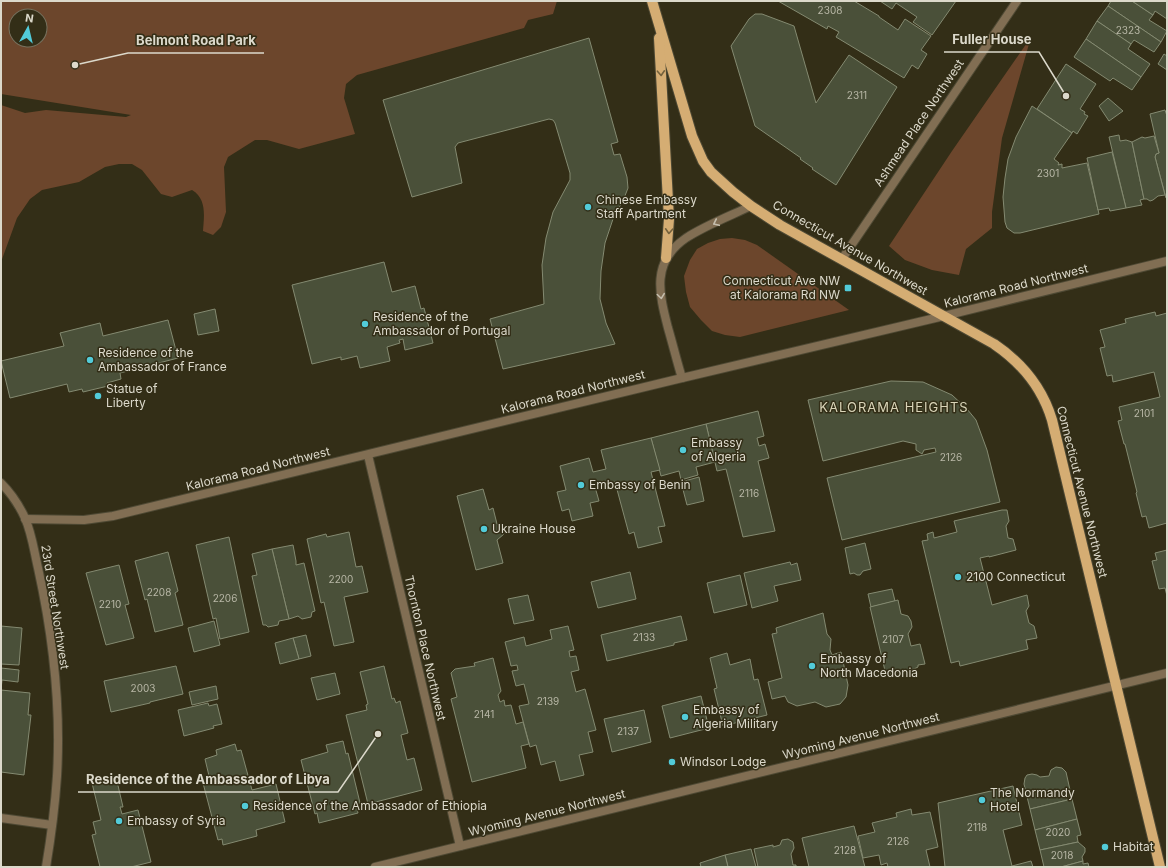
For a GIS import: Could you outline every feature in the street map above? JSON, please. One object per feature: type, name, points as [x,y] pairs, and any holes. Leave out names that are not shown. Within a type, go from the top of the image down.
[{"type":"main road","name":"Connecticut Avenue Northwest","points":[[652,1],[687,122],[697,149],[711,172],[721,183],[751,206],[780,225],[1004,351],[1026,371],[1041,393],[1052,420],[1160,867]]},
{"type":"main road","points":[[658,20],[669,203],[666,258]]},
{"type":"street","name":"Ashmead Place Northwest","points":[[842,259],[1017,1]]},
{"type":"street","points":[[682,378],[661,300],[660,280],[666,258],[685,238],[751,206]]},
{"type":"street","name":"Kalorama Road Northwest","points":[[25,520],[84,520],[113,516],[1167,261]]},
{"type":"street","name":"Thornton Place Northwest","points":[[368,455],[460,846]]},
{"type":"street","points":[[1,484],[9,491],[18,504],[25,520]]},
{"type":"street","name":"23rd Street Northwest","points":[[25,520],[31,536],[41,581],[51,641],[55,678],[58,750],[57,776],[46,867]]},
{"type":"street","name":"Wyoming Avenue Northwest","points":[[375,867],[1167,673]]},
{"type":"street","points":[[1,818],[52,825]]},
{"type":"shaded area","points":[[1,1],[557,1],[553,14],[528,20],[524,28],[357,75],[346,84],[344,98],[355,134],[299,149],[267,140],[255,140],[228,157],[224,167],[226,212],[221,227],[213,235],[203,231],[204,208],[200,198],[192,190],[172,197],[161,194],[142,170],[132,164],[119,164],[105,167],[79,182],[42,190],[30,199],[17,218],[1,262],[1,105],[25,113],[46,110],[126,117],[131,115],[1,94]]},
{"type":"shaded area","points":[[1031,37],[1002,138],[992,212],[992,228],[966,249],[959,275],[932,270],[905,260],[889,246],[952,151]]},
{"type":"shaded area","points":[[732,238],[745,240],[757,245],[849,310],[740,337],[712,331],[690,307],[684,276],[690,260],[697,249],[720,239]]},
{"type":"building","points":[[778,1],[854,1],[879,16],[898,30],[905,19],[931,36],[921,50],[927,54],[918,69],[912,65],[904,78],[836,37],[839,32],[828,26],[827,29]]},
{"type":"building","points":[[880,1],[956,1],[932,35],[913,22],[917,17],[896,3],[892,9]]},
{"type":"building","points":[[1111,1],[1132,1],[1153,15],[1149,20],[1167,31],[1161,42],[1108,6]]},
{"type":"building","points":[[1132,1],[1165,1],[1167,3],[1167,19],[1155,11],[1153,15]]},
{"type":"building","points":[[1108,6],[1161,42],[1154,52],[1134,40],[1131,44],[1097,21]]},
{"type":"building","points":[[755,14],[762,14],[794,26],[816,103],[849,55],[897,87],[836,185],[812,169],[813,168],[800,159],[801,158],[755,126],[731,46],[749,19]]},
{"type":"building","points":[[1097,21],[1131,44],[1128,49],[1150,64],[1141,77],[1086,39]]},
{"type":"building","name":"Chinese Embassy Staff Apartment","points":[[589,38],[618,142],[611,144],[614,155],[620,154],[627,177],[628,188],[623,201],[614,216],[605,243],[601,271],[600,299],[606,323],[615,344],[503,369],[490,319],[544,304],[542,265],[546,238],[553,212],[570,180],[570,173],[555,123],[553,120],[549,119],[458,143],[455,147],[462,183],[412,197],[383,100]]},
{"type":"building","points":[[1086,39],[1141,77],[1132,90],[1113,78],[1110,81],[1074,57]]},
{"type":"building","points":[[1164,54],[1167,56],[1167,70],[1158,64]]},
{"type":"building","points":[[1066,64],[1096,84],[1080,109],[1088,116],[1077,134],[1073,131],[1072,133],[1037,109]]},
{"type":"building","points":[[1108,98],[1123,111],[1109,121],[1099,106]]},
{"type":"building","points":[[1032,106],[1072,133],[1054,159],[1059,163],[1058,165],[1062,164],[1062,168],[1087,163],[1099,214],[1020,233],[1014,233],[1007,228],[1005,222],[1003,197],[1005,178],[1008,159],[1016,137]]},
{"type":"building","points":[[1165,110],[1167,116],[1167,198],[1155,157],[1156,154],[1159,153],[1150,114]]},
{"type":"building","points":[[1119,135],[1120,141],[1126,140],[1132,142],[1144,199],[1140,200],[1142,205],[1126,208],[1109,137]]},
{"type":"building","points":[[1154,136],[1159,153],[1156,154],[1155,157],[1165,195],[1158,196],[1150,201],[1144,199],[1132,142],[1142,137],[1145,138]]},
{"type":"building","points":[[1112,152],[1126,208],[1110,211],[1109,208],[1098,210],[1087,158]]},
{"type":"building","name":"Residence of the Ambassador of Portugal","points":[[384,262],[392,292],[415,286],[421,309],[424,308],[433,343],[405,350],[403,339],[399,340],[400,343],[387,347],[390,361],[360,368],[357,356],[341,360],[341,357],[312,364],[292,285]]},
{"type":"building","points":[[215,309],[219,331],[198,335],[194,314]]},
{"type":"building","points":[[1155,312],[1156,316],[1167,313],[1167,523],[1149,528],[1146,516],[1142,517],[1125,444],[1118,421],[1122,420],[1119,407],[1160,397],[1154,372],[1113,382],[1112,375],[1107,376],[1100,348],[1105,347],[1100,330],[1126,323],[1125,319]]},
{"type":"building","name":"Residence of the Ambassador of France","points":[[168,320],[178,358],[120,373],[121,379],[107,383],[108,386],[83,392],[82,389],[69,392],[67,384],[10,398],[1,361],[64,346],[60,333],[100,323],[103,336]]},
{"type":"building","points":[[891,381],[923,382],[952,395],[967,409],[976,420],[987,450],[1000,502],[842,540],[827,478],[936,452],[935,448],[924,450],[922,454],[916,450],[916,444],[903,441],[823,461],[808,400]]},
{"type":"building","points":[[758,411],[764,436],[757,438],[759,446],[765,444],[769,458],[758,461],[775,531],[743,537],[726,469],[717,471],[706,424]]},
{"type":"building","name":"Embassy of Algeria","points":[[706,424],[715,462],[696,467],[698,475],[681,480],[679,471],[661,476],[651,438]]},
{"type":"building","points":[[651,438],[660,470],[651,472],[665,526],[658,527],[662,542],[638,548],[634,532],[629,534],[615,482],[595,487],[599,501],[590,503],[593,516],[572,521],[569,509],[562,511],[557,492],[566,490],[560,466],[589,458],[593,472],[606,469],[601,450]]},
{"type":"building","points":[[699,477],[704,501],[687,505],[681,482]]},
{"type":"building","name":"Ukraine House","points":[[483,489],[489,510],[493,508],[497,524],[501,525],[504,534],[497,540],[503,563],[476,570],[457,496]]},
{"type":"building","name":"2100 Connecticut","points":[[1007,510],[1009,521],[1006,526],[1008,538],[1013,539],[1016,550],[980,558],[992,605],[1027,595],[1029,606],[1026,611],[1029,623],[1034,626],[1037,638],[1026,640],[1028,649],[960,666],[959,661],[951,663],[922,541],[928,540],[927,534],[933,532],[934,538],[957,532],[954,521]]},
{"type":"building","points":[[349,532],[356,567],[362,566],[368,592],[344,597],[354,642],[334,646],[324,602],[321,603],[307,539],[326,534],[327,537]]},
{"type":"building","points":[[229,537],[249,632],[220,639],[216,618],[213,619],[196,545]]},
{"type":"building","points":[[865,543],[871,569],[863,571],[860,575],[854,573],[850,574],[845,548]]},
{"type":"building","points":[[293,545],[296,565],[304,563],[315,611],[312,612],[311,617],[302,619],[298,616],[289,619],[272,549]]},
{"type":"building","points":[[272,549],[289,619],[279,621],[278,625],[268,627],[263,625],[252,576],[257,575],[252,554]]},
{"type":"building","points":[[1167,550],[1167,596],[1165,588],[1159,589],[1152,561],[1157,560],[1155,553]]},
{"type":"building","points":[[168,552],[178,591],[175,593],[183,625],[155,632],[147,599],[145,600],[135,561]]},
{"type":"building","points":[[790,562],[791,565],[797,563],[801,580],[774,586],[778,601],[752,608],[744,573]]},
{"type":"building","points":[[119,565],[129,604],[125,605],[134,638],[106,645],[86,573]]},
{"type":"building","points":[[630,572],[636,599],[598,608],[591,582]]},
{"type":"building","points":[[740,575],[747,605],[714,613],[707,583]]},
{"type":"building","points":[[892,589],[895,601],[871,607],[868,594]]},
{"type":"building","points":[[528,595],[534,620],[514,624],[508,599]]},
{"type":"building","points":[[898,600],[901,614],[908,616],[911,621],[912,627],[908,634],[911,646],[920,644],[925,664],[918,665],[918,667],[906,673],[899,672],[886,675],[870,607]]},
{"type":"building","name":"Embassy of North Macedonia","points":[[823,613],[827,634],[831,639],[830,650],[832,655],[841,652],[848,685],[846,697],[840,704],[826,707],[815,702],[797,706],[788,702],[785,696],[772,699],[768,682],[782,678],[772,634],[777,633],[776,628]]},
{"type":"building","points":[[681,616],[687,640],[674,643],[674,645],[607,661],[601,635]]},
{"type":"building","points":[[214,621],[220,645],[194,652],[188,628]]},
{"type":"building","points":[[1,626],[22,628],[19,665],[1,664]]},
{"type":"building","points":[[568,626],[574,650],[569,651],[570,657],[576,656],[579,670],[571,672],[576,692],[585,689],[596,730],[588,732],[593,752],[579,755],[584,775],[560,781],[555,761],[541,765],[536,745],[530,747],[519,706],[529,704],[524,684],[516,686],[512,671],[518,670],[517,665],[511,666],[505,642],[524,637],[526,646],[552,639],[550,630]]},
{"type":"building","points":[[306,635],[311,656],[299,659],[293,638]]},
{"type":"building","points":[[293,638],[299,659],[280,664],[275,643]]},
{"type":"building","points":[[727,653],[730,665],[750,659],[754,680],[758,679],[767,715],[723,726],[714,689],[717,688],[710,658]]},
{"type":"building","points":[[493,658],[501,691],[498,695],[500,702],[504,700],[505,706],[511,705],[516,724],[523,722],[529,744],[521,746],[526,768],[472,782],[451,699],[457,697],[451,673],[455,669],[475,666],[474,663]]},
{"type":"building","points":[[176,666],[183,694],[111,712],[104,681]]},
{"type":"building","points":[[384,666],[392,699],[394,698],[396,703],[400,701],[408,733],[401,735],[407,760],[414,758],[422,790],[368,804],[346,715],[367,710],[366,705],[368,704],[360,672]]},
{"type":"building","points":[[1,668],[19,670],[18,682],[2,680],[1,690]]},
{"type":"building","points":[[335,673],[340,694],[317,700],[311,678]]},
{"type":"building","points":[[216,686],[218,699],[192,705],[189,692]]},
{"type":"building","points":[[1,690],[30,693],[28,715],[31,715],[24,775],[1,772]]},
{"type":"building","name":"Embassy of Algeria Military","points":[[701,696],[709,728],[670,738],[662,706]]},
{"type":"building","points":[[208,703],[209,706],[217,704],[222,724],[213,726],[214,728],[184,736],[178,710]]},
{"type":"building","points":[[644,710],[651,742],[612,752],[604,719]]},
{"type":"building","points":[[343,741],[346,754],[348,753],[360,803],[356,804],[358,813],[319,823],[317,813],[315,814],[301,760],[328,752],[326,745]]},
{"type":"building","name":"Residence of the Ambassador of Ethiopia","points":[[235,744],[237,751],[241,750],[252,790],[276,784],[285,822],[256,830],[257,836],[223,845],[222,839],[218,840],[203,783],[210,780],[205,759],[217,755],[216,750]]},
{"type":"building","points":[[1056,767],[1062,768],[1066,772],[1072,799],[1030,809],[1024,784],[1025,778],[1027,775],[1032,774],[1040,777],[1049,776],[1051,770]]},
{"type":"building","name":"Embassy of Syria","points":[[116,777],[123,807],[120,807],[122,814],[138,810],[151,862],[131,867],[100,867],[92,835],[96,834],[93,822],[101,820],[92,783]]},
{"type":"building","points":[[1013,786],[1022,825],[1003,830],[1012,866],[1031,861],[1033,867],[945,867],[938,803]]},
{"type":"building","points":[[1072,799],[1077,819],[1035,830],[1030,809]]},
{"type":"building","points":[[911,809],[912,815],[930,812],[938,847],[926,850],[930,867],[888,867],[887,863],[881,865],[879,855],[863,858],[858,836],[875,832],[872,823],[897,817],[896,813]]},
{"type":"building","points":[[1077,819],[1081,835],[1077,836],[1078,842],[1040,850],[1035,830]]},
{"type":"building","points":[[854,826],[865,867],[809,867],[802,838]]},
{"type":"building","points":[[788,839],[793,842],[794,848],[791,854],[793,865],[796,865],[796,867],[758,867],[754,849],[780,845],[782,840]]},
{"type":"building","points":[[1078,842],[1085,848],[1085,852],[1082,857],[1083,861],[1061,867],[1044,867],[1040,850]]},
{"type":"building","points":[[751,849],[756,867],[728,867],[725,855]]},
{"type":"building","points":[[725,855],[728,867],[701,867],[700,863]]},
{"type":"building","points":[[1083,861],[1083,864],[1088,863],[1089,867],[1061,867]]},
{"type":"place","name":"Belmont Road Park","points":[[75,65]]},
{"type":"place","name":"Fuller House","points":[[1066,96]]},
{"type":"place","name":"Chinese Embassy Staff Apartment","points":[[588,207]]},
{"type":"place","name":"Connecticut Ave NW at Kalorama Rd NW","points":[[848,288]]},
{"type":"place","name":"Residence of the Ambassador of Portugal","points":[[365,324]]},
{"type":"place","name":"Residence of the Ambassador of France","points":[[90,360]]},
{"type":"place","name":"Statue of Liberty","points":[[98,396]]},
{"type":"place","name":"Embassy of Algeria","points":[[683,450]]},
{"type":"place","name":"Embassy of Benin","points":[[581,485]]},
{"type":"place","name":"Ukraine House","points":[[484,529]]},
{"type":"place","name":"2100 Connecticut","points":[[958,577]]},
{"type":"place","name":"Embassy of North Macedonia","points":[[812,666]]},
{"type":"place","name":"Embassy of Algeria Military","points":[[685,717]]},
{"type":"place","name":"Residence of the Ambassador of Libya","points":[[378,734]]},
{"type":"place","name":"Windsor Lodge","points":[[672,762]]},
{"type":"place","name":"The Normandy Hotel","points":[[982,800]]},
{"type":"place","name":"Residence of the Ambassador of Ethiopia","points":[[245,806]]},
{"type":"place","name":"Embassy of Syria","points":[[119,821]]},
{"type":"place","name":"Habitat","points":[[1105,847]]},
{"type":"district","name":"KALORAMA HEIGHTS","points":[[894,407]]}]
